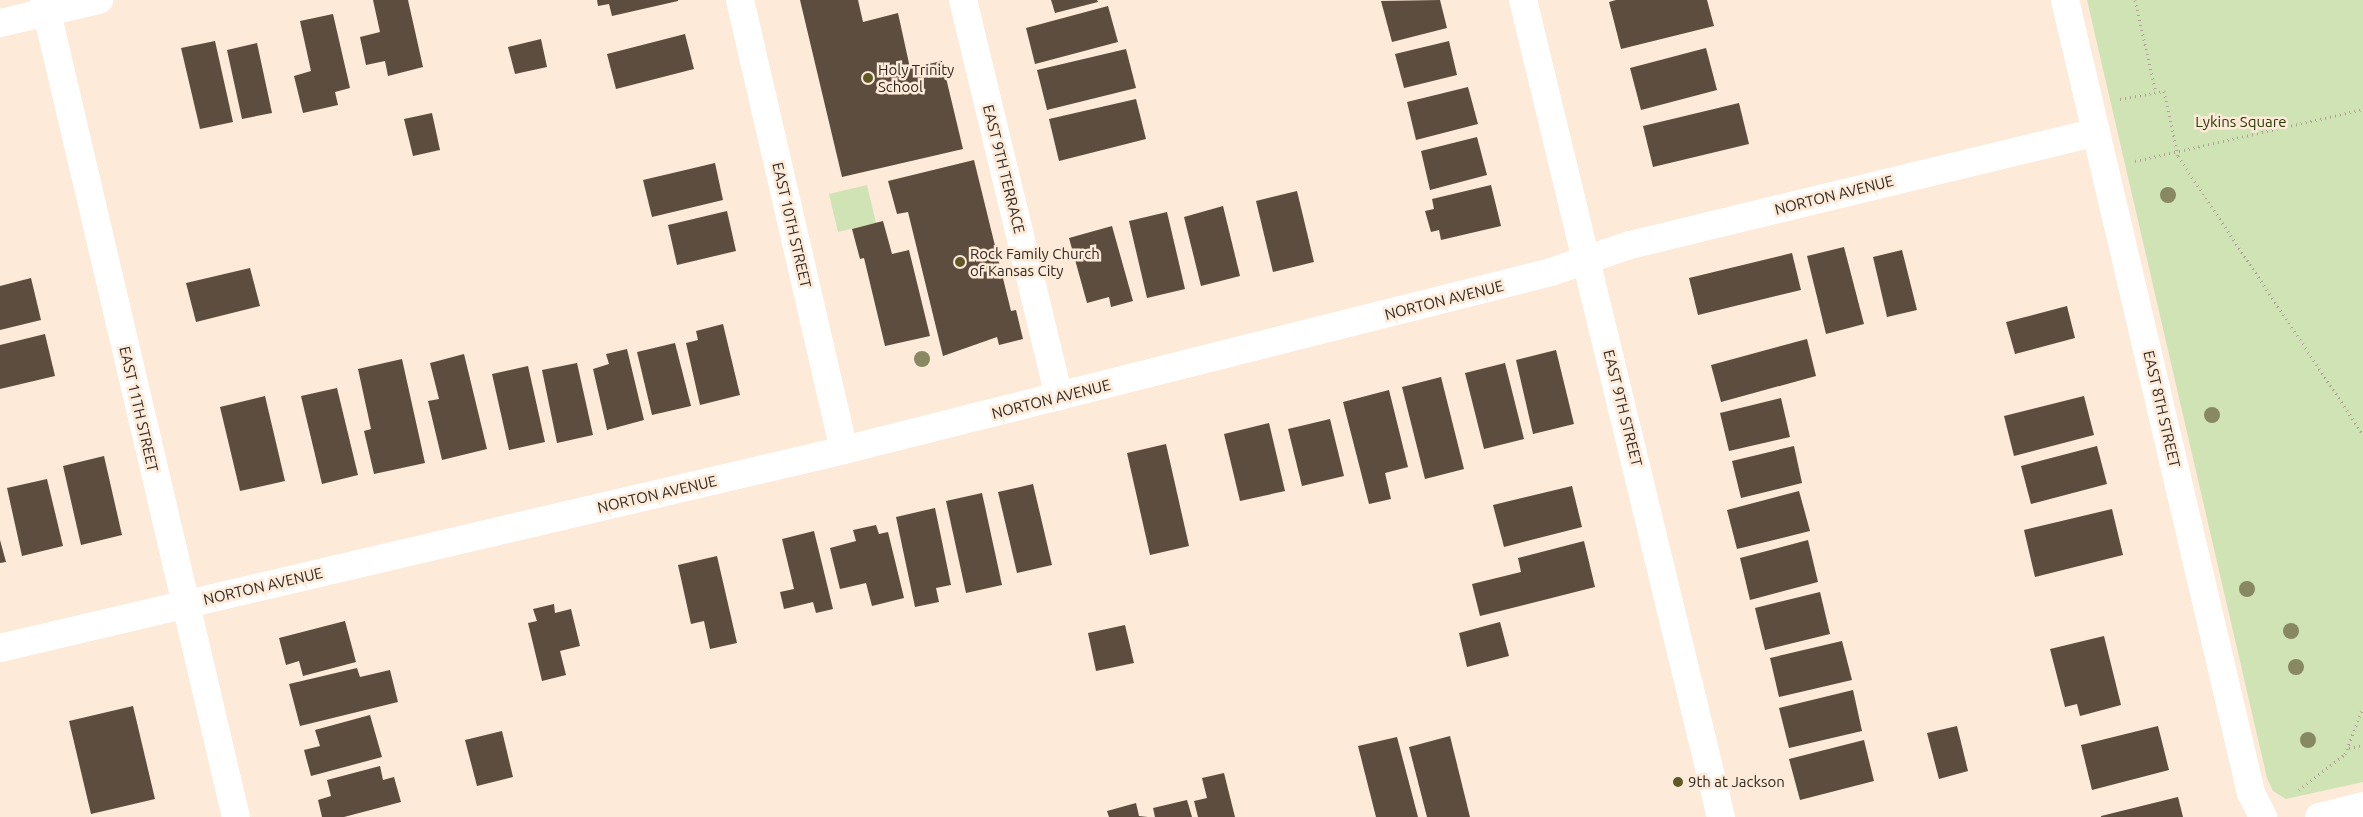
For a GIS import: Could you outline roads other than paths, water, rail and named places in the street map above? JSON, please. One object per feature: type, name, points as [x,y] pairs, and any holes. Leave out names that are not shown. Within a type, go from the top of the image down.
[{"type":"street","points":[[0,23],[46,6],[99,0]]},
{"type":"street","name":"EAST 10TH STREET","points":[[740,0],[844,450]]},
{"type":"street","name":"EAST 9TH TERRACE","points":[[963,0],[1059,397]]},
{"type":"street","name":"EAST 9TH STREET","points":[[1523,0],[1721,817]]},
{"type":"street","name":"EAST 8TH STREET","points":[[2065,0],[2249,784],[2263,817]]},
{"type":"street","name":"EAST 11TH STREET","points":[[46,6],[236,817]]},
{"type":"street","name":"NORTON AVENUE","points":[[0,648],[844,450],[1588,263],[1630,245],[2097,132]]},
{"type":"street","points":[[2318,817],[2363,806]]},
{"type":"place","name":"Holy Trinity School","points":[[868,78]]},
{"type":"place","name":"Rock Family Church of Kansas City","points":[[960,262]]},
{"type":"place","name":"9th at Jackson","points":[[1678,782]]},
{"type":"park label","name":"Lykins Square","points":[[2241,122]]}]
